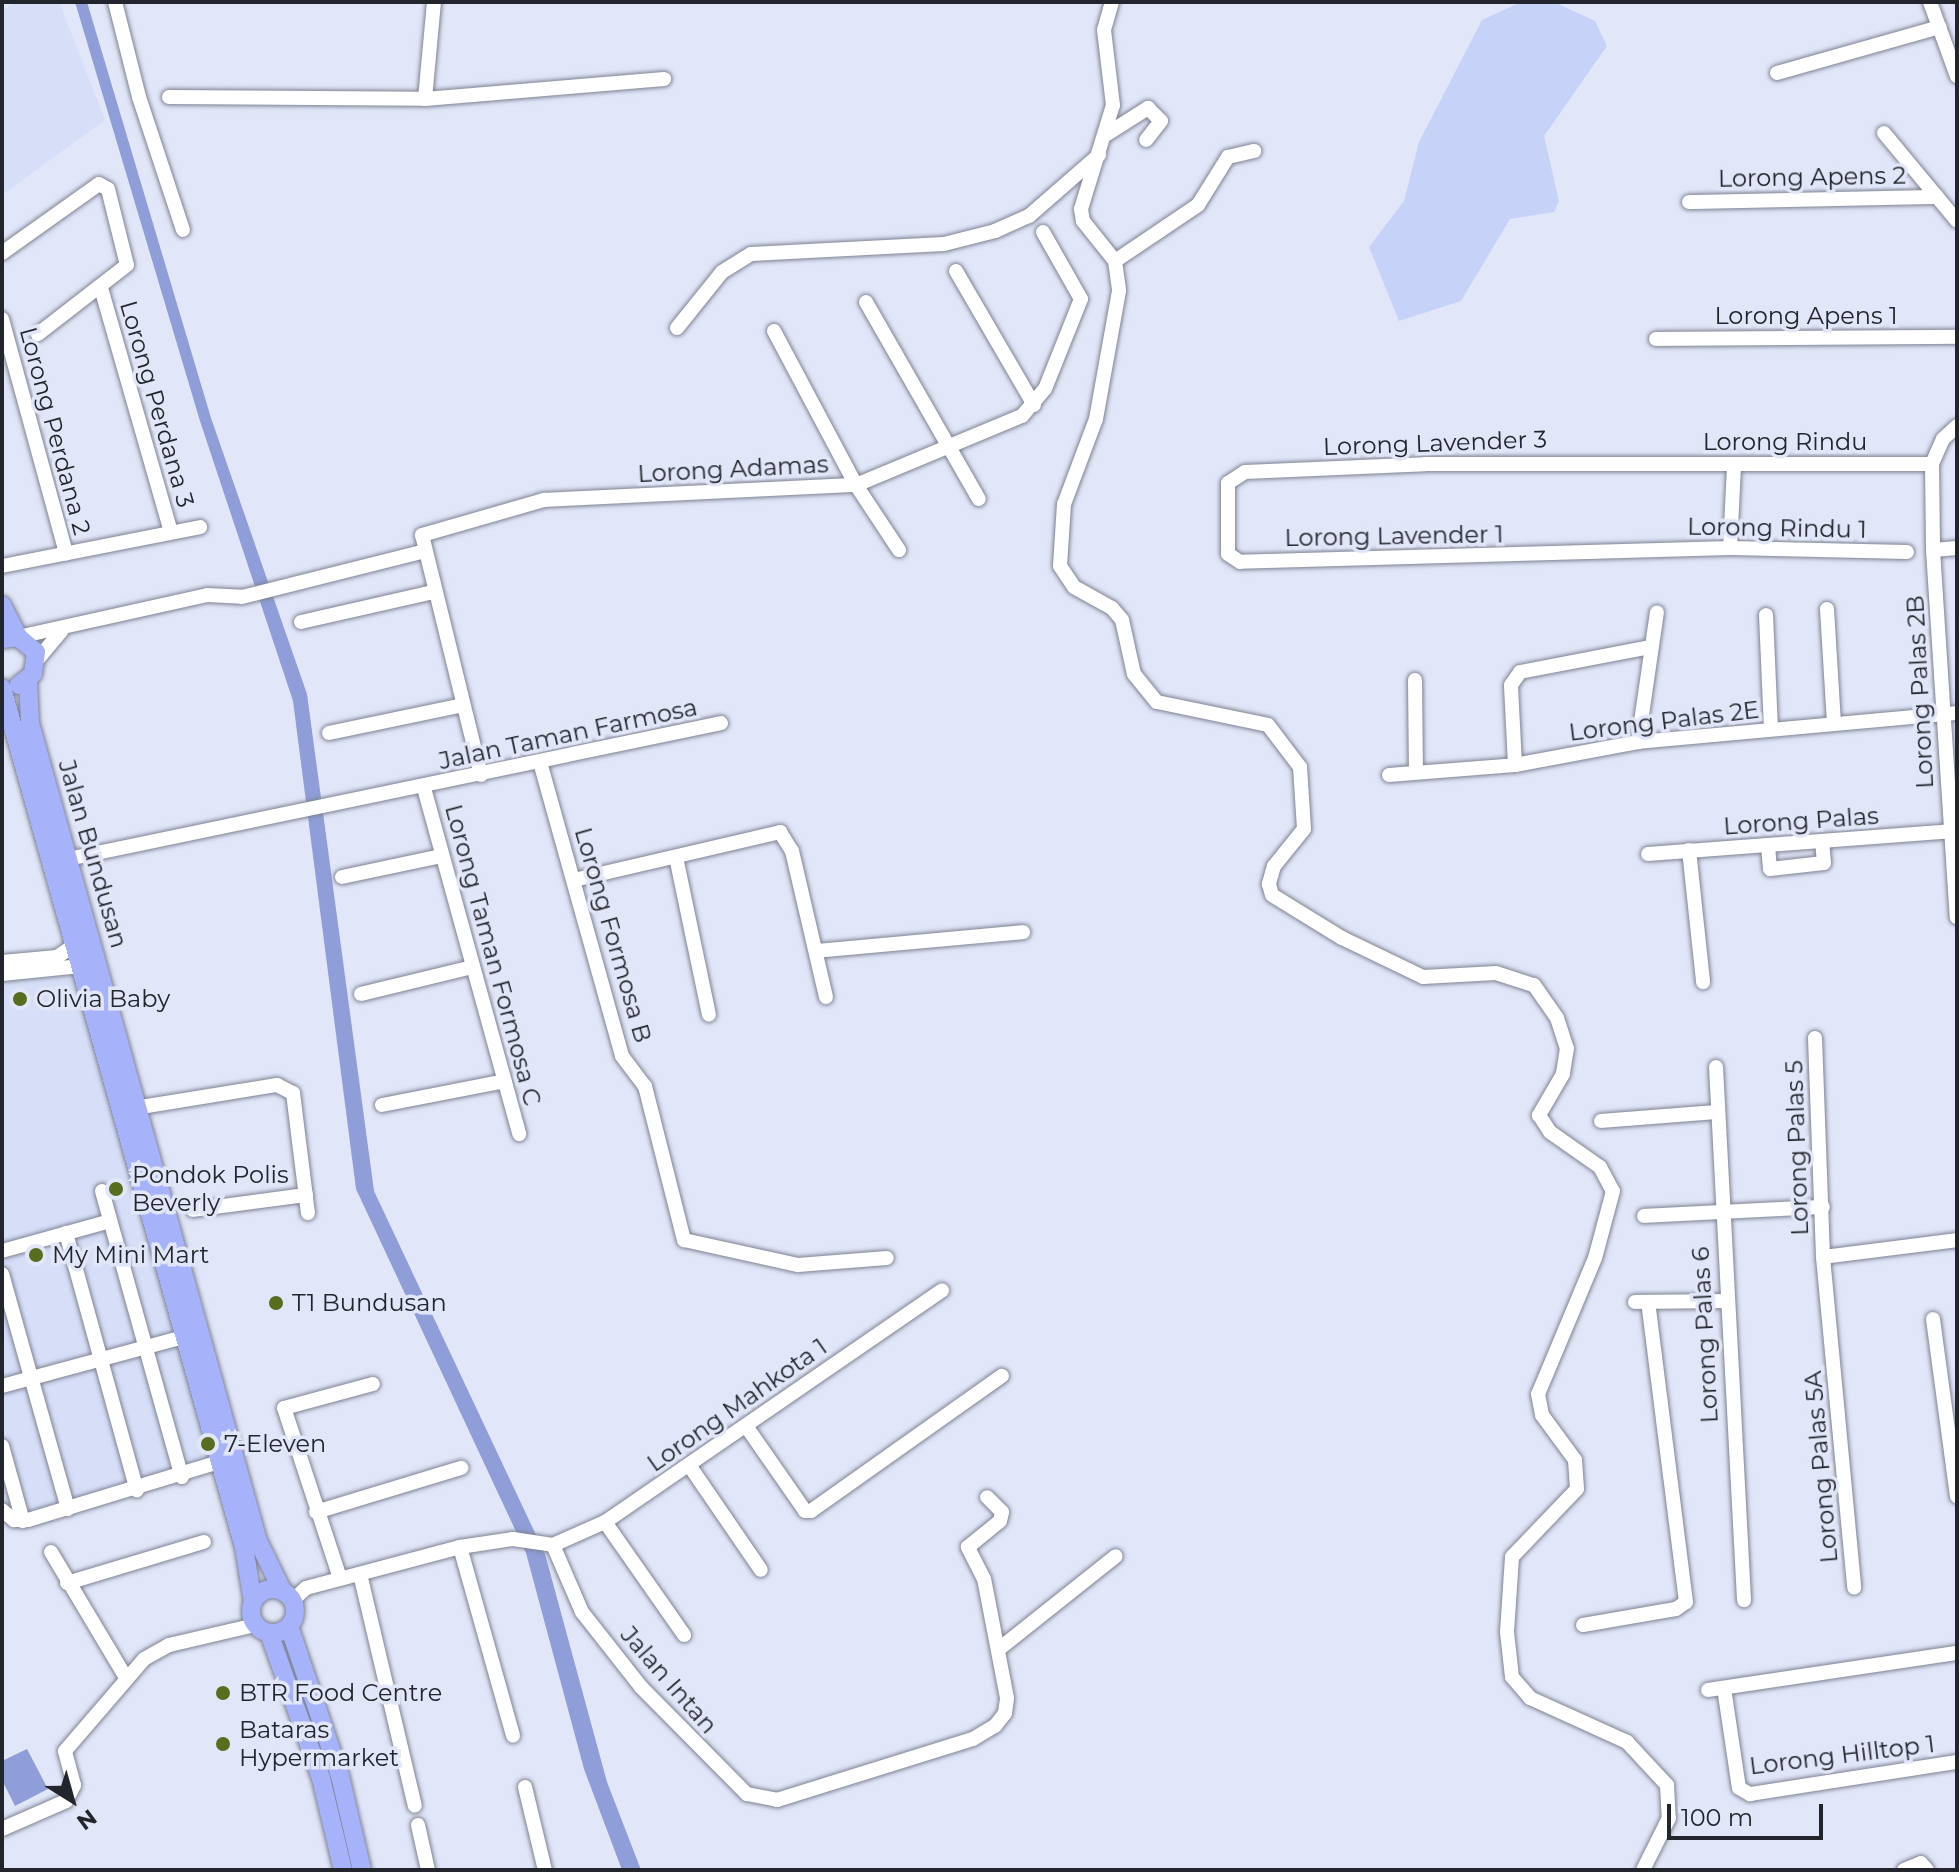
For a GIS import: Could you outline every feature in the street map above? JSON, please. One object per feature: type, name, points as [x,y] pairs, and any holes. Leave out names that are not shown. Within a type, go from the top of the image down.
[{"type":"main road","points":[[2,605],[10,638],[32,645],[37,660]]},
{"type":"main road","name":"Jalan Bundusan","points":[[37,660],[28,680],[30,723],[141,1107],[258,1541],[288,1596]]},
{"type":"main road","name":"Jalan Bundusan","points":[[28,680],[2,685],[244,1547],[253,1602],[262,1629]]},
{"type":"main road","points":[[75,887],[86,952],[81,966]]},
{"type":"main road","points":[[253,1602],[262,1591],[288,1596],[289,1626],[340,1776],[362,1870]]},
{"type":"main road","points":[[289,1626],[262,1629],[321,1778],[343,1870]]},
{"type":"street","points":[[115,2],[139,97],[183,230]]},
{"type":"street","points":[[425,99],[434,2]]},
{"type":"street","points":[[1112,2],[1104,30],[1113,105],[1081,215],[1115,261],[1119,280],[1116,319],[1096,419],[1064,504],[1059,552],[1065,578],[1122,620],[1134,674],[1157,702],[1268,725],[1300,767],[1304,829],[1274,866],[1269,884],[1272,895],[1342,938],[1423,977],[1496,973],[1534,985],[1557,1018],[1567,1048],[1563,1074],[1545,1097],[1541,1122],[1610,1180],[1611,1203],[1595,1258],[1538,1394],[1542,1415],[1575,1460],[1577,1489],[1512,1557],[1507,1632],[1512,1677],[1530,1698],[1627,1742],[1667,1785],[1669,1818],[1643,1870]]},
{"type":"street","points":[[1930,2],[1957,76]]},
{"type":"street","points":[[1777,73],[1940,27]]},
{"type":"street","points":[[169,97],[425,99],[664,79]]},
{"type":"street","points":[[1107,134],[1148,108],[1161,121],[1146,140]]},
{"type":"street","points":[[1884,133],[1957,221]]},
{"type":"street","points":[[1115,261],[1198,205],[1228,157],[1254,151]]},
{"type":"street","points":[[677,328],[722,272],[751,254],[944,244],[995,231],[1029,216],[1100,154]]},
{"type":"street","points":[[2,253],[103,185],[127,259],[101,288],[38,334]]},
{"type":"street","name":"Lorong Apens 2","points":[[1689,202],[1937,197]]},
{"type":"street","points":[[1034,405],[1081,299],[1043,232]]},
{"type":"street","points":[[956,271],[1034,405]]},
{"type":"street","name":"Lorong Perdana 3","points":[[101,288],[171,532]]},
{"type":"street","points":[[866,302],[979,499]]},
{"type":"street","name":"Lorong Perdana 2","points":[[2,319],[66,553]]},
{"type":"street","points":[[774,331],[856,485],[899,550]]},
{"type":"street","name":"Lorong Apens 1","points":[[1656,339],[1957,337]]},
{"type":"street","name":"Lorong Adamas","points":[[425,551],[422,535],[544,500],[856,485],[1022,416],[1034,405]]},
{"type":"street","points":[[1932,464],[1943,439],[1957,426]]},
{"type":"street","name":"Lorong Rindu","points":[[1637,460],[1734,466],[1932,464]]},
{"type":"street","name":"Lorong Lavender 3","points":[[1234,474],[1637,460]]},
{"type":"street","name":"Lorong Palas 2B","points":[[1932,464],[1933,550],[1951,714],[1957,917]]},
{"type":"street","points":[[1730,548],[1734,466]]},
{"type":"street","name":"Lorong Lavender 1","points":[[1234,474],[1228,483],[1228,554],[1240,562],[1647,550]]},
{"type":"street","points":[[2,566],[200,527]]},
{"type":"street","name":"Lorong Rindu 1","points":[[1647,550],[1730,548],[1907,552]]},
{"type":"street","points":[[1933,550],[1957,548]]},
{"type":"street","points":[[10,638],[61,631],[207,595],[242,597],[425,551],[481,775]]},
{"type":"street","points":[[301,622],[433,592]]},
{"type":"street","points":[[1827,609],[1834,723]]},
{"type":"street","points":[[1638,742],[1657,612]]},
{"type":"street","points":[[1766,615],[1771,729]]},
{"type":"street","points":[[37,660],[61,631]]},
{"type":"street","points":[[1515,765],[1511,685],[1520,672],[1650,647]]},
{"type":"street","points":[[1415,680],[1416,772]]},
{"type":"street","points":[[329,733],[463,705]]},
{"type":"street","name":"Lorong Palas 2E","points":[[1389,775],[1515,765],[1638,742],[1951,714]]},
{"type":"street","name":"Jalan Taman Farmosa","points":[[68,859],[424,788],[721,723]]},
{"type":"street","name":"Lorong Formosa B","points":[[540,762],[622,1056],[645,1086],[684,1240],[798,1265],[887,1258]]},
{"type":"street","name":"Lorong Taman Formosa C","points":[[424,788],[519,1134]]},
{"type":"street","points":[[574,880],[780,832],[787,836],[826,997]]},
{"type":"street","name":"Lorong Palas","points":[[1648,854],[1953,832]]},
{"type":"street","points":[[1768,846],[1770,869],[1824,863],[1822,842]]},
{"type":"street","points":[[1689,850],[1703,982]]},
{"type":"street","points":[[342,877],[442,856]]},
{"type":"street","points":[[676,857],[709,1015]]},
{"type":"street","points":[[816,951],[1023,932]]},
{"type":"street","points":[[2,962],[57,957],[76,944]]},
{"type":"street","points":[[2,974],[81,966]]},
{"type":"street","points":[[361,994],[473,967]]},
{"type":"street","name":"Lorong Palas 5","points":[[1815,1038],[1823,1257],[1831,1341]]},
{"type":"street","name":"Lorong Palas 6","points":[[1716,1067],[1724,1301],[1744,1600]]},
{"type":"street","points":[[382,1105],[505,1081]]},
{"type":"street","points":[[141,1107],[277,1085],[293,1093],[308,1213]]},
{"type":"street","points":[[1601,1121],[1716,1112]]},
{"type":"street","points":[[102,1191],[182,1477]]},
{"type":"street","points":[[193,1210],[306,1195]]},
{"type":"street","points":[[1644,1216],[1722,1215],[1823,1207]]},
{"type":"street","points":[[2,1251],[110,1221]]},
{"type":"street","points":[[66,1233],[137,1490]]},
{"type":"street","name":"Lorong Palas 5","points":[[1823,1257],[1957,1240]]},
{"type":"street","points":[[2,1274],[68,1509]]},
{"type":"street","name":"Lorong Mahkota 1","points":[[548,1544],[605,1522],[942,1290]]},
{"type":"street","points":[[1583,1625],[1676,1609],[1686,1602],[1641,1302],[1724,1301]]},
{"type":"street","points":[[1933,1319],[1953,1438],[1957,1496]]},
{"type":"street","points":[[2,1386],[184,1337]]},
{"type":"street","name":"Lorong Palas 5A","points":[[1831,1341],[1854,1588]]},
{"type":"street","points":[[746,1426],[805,1511],[811,1511],[1002,1376]]},
{"type":"street","points":[[340,1578],[284,1408],[373,1384]]},
{"type":"street","points":[[2,1446],[23,1521]]},
{"type":"street","points":[[2,1510],[23,1521],[182,1477],[219,1462]]},
{"type":"street","points":[[689,1465],[761,1570]]},
{"type":"street","points":[[316,1512],[461,1468]]},
{"type":"street","points":[[987,1497],[1002,1512],[1000,1521],[968,1547],[984,1579],[999,1649],[1116,1556]]},
{"type":"street","points":[[605,1522],[684,1635]]},
{"type":"street","points":[[288,1596],[340,1578],[460,1547],[513,1539],[548,1544]]},
{"type":"street","points":[[67,1583],[204,1542]]},
{"type":"street","name":"Jalan Intan","points":[[548,1544],[563,1577],[602,1637],[641,1687],[747,1794],[777,1800],[808,1794],[995,1726],[1005,1713],[1007,1698],[999,1649]]},
{"type":"street","points":[[460,1547],[513,1736]]},
{"type":"street","points":[[51,1552],[125,1676]]},
{"type":"street","points":[[360,1574],[415,1806]]},
{"type":"street","points":[[2,1829],[66,1801],[72,1793],[65,1751],[125,1676],[169,1645],[262,1629]]},
{"type":"street","points":[[1708,1690],[1957,1653]]},
{"type":"street","name":"Lorong Hilltop 1","points":[[1724,1688],[1739,1788],[1750,1794],[1957,1762]]},
{"type":"street","points":[[525,1787],[545,1870]]},
{"type":"street","points":[[418,1825],[428,1870]]},
{"type":"street","points":[[1904,1870],[1921,1863],[1927,1870]]},
{"type":"shaded area","points":[[16,2],[59,2],[105,120],[2,195],[2,10]]},
{"type":"shaded area","points":[[75,2],[87,2],[211,418],[307,694],[374,1191],[545,1554],[607,1782],[641,1870],[622,1870],[584,1769],[526,1553],[356,1189],[293,701],[200,421]]},
{"type":"shaded area","points":[[1521,2],[1554,2],[1595,21],[1607,46],[1544,136],[1559,201],[1554,212],[1510,219],[1461,301],[1399,321],[1369,247],[1404,201],[1419,142],[1482,20]]},
{"type":"shaded area","points":[[81,966],[219,1462],[28,1520],[2,1510],[2,974]]},
{"type":"shaded area","points":[[288,1640],[334,1794],[353,1870],[275,1644]]},
{"type":"shaded area","points":[[27,1749],[48,1789],[15,1806],[2,1780],[2,1761]]},
{"type":"place","name":"Olivia Baby","points":[[20,999]]},
{"type":"place","name":"Pondok Polis Beverly","points":[[116,1189]]},
{"type":"place","name":"My Mini Mart","points":[[36,1255]]},
{"type":"place","name":"T1 Bundusan","points":[[276,1303]]},
{"type":"place","name":"7-Eleven","points":[[208,1444]]},
{"type":"place","name":"BTR Food Centre","points":[[223,1693]]},
{"type":"place","name":"Bataras Hypermarket","points":[[223,1744]]}]
